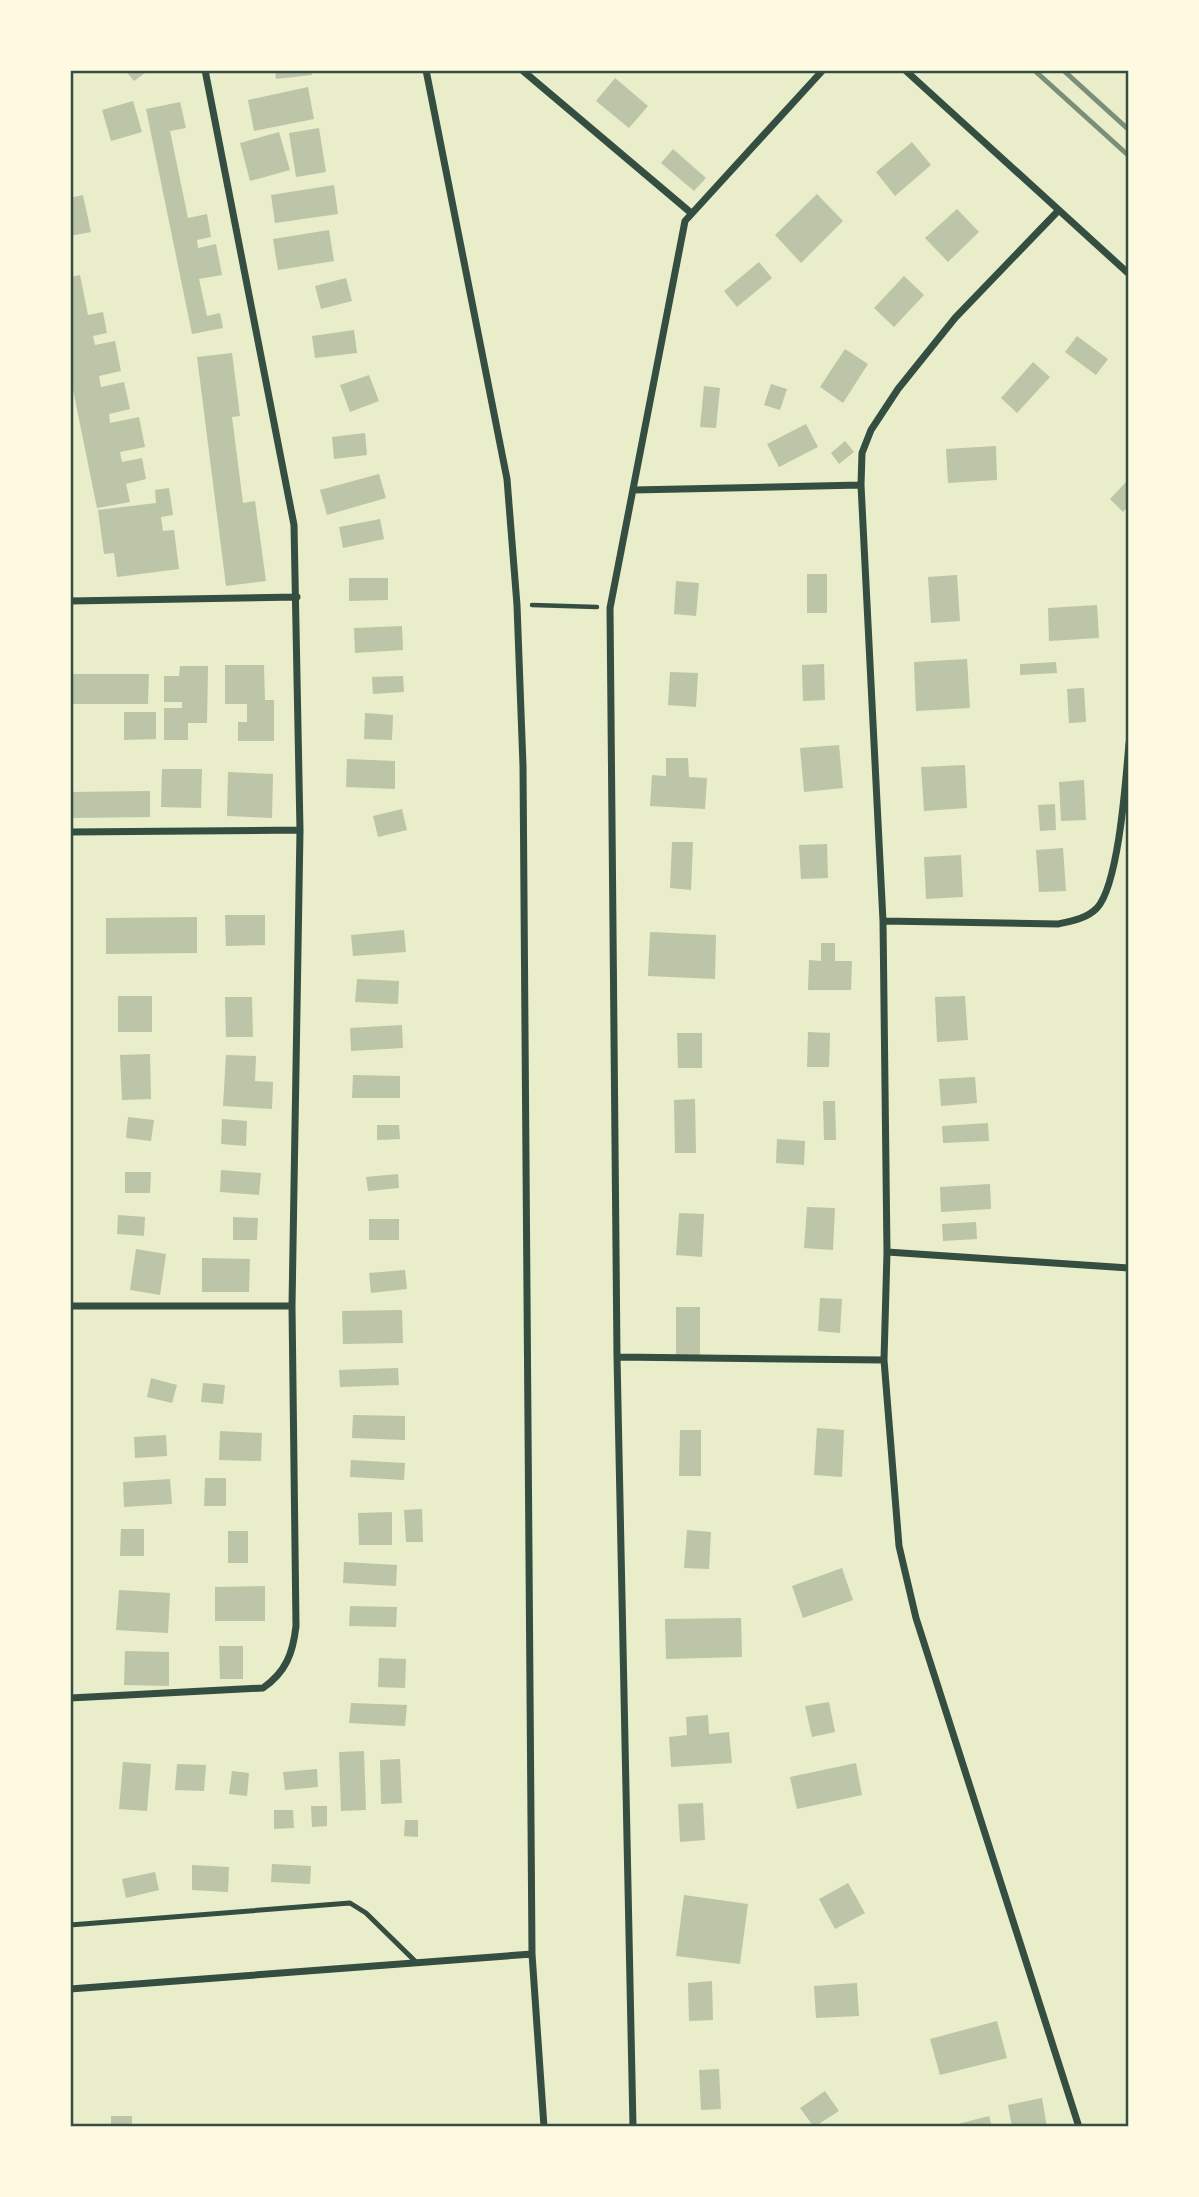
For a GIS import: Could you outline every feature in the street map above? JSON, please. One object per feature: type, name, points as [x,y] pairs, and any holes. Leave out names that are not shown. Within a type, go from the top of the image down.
[{"type":"street","points":[[70,1698],[263,1688],[277,1678],[286,1665],[294,1645],[296,1626],[292,1306],[300,830],[297,597],[289,486],[205,70]]},
{"type":"street","points":[[426,70],[507,479],[517,605],[523,780],[532,1954],[544,2127]]},
{"type":"street","points":[[522,70],[690,212]]},
{"type":"street","points":[[633,2127],[617,1357],[610,608],[685,221],[690,212],[823,70]]},
{"type":"street","points":[[905,70],[1129,274]]},
{"type":"street","points":[[1058,211],[955,318],[898,389],[871,430],[862,453],[861,485],[883,921],[887,1252],[884,1360],[899,1546],[916,1618],[1079,2127]]},
{"type":"street","points":[[633,491],[861,485]]},
{"type":"street","points":[[70,601],[297,597]]},
{"type":"street","points":[[883,921],[1058,924],[1081,919],[1098,907],[1108,885],[1120,822],[1129,743]]},
{"type":"street","points":[[70,832],[300,830]]},
{"type":"street","points":[[887,1252],[1129,1268]]},
{"type":"street","points":[[70,1306],[292,1306]]},
{"type":"street","points":[[617,1357],[884,1360]]},
{"type":"street","points":[[70,1989],[532,1954]]},
{"type":"lane","points":[[70,1925],[350,1903],[366,1913],[417,1963]]},
{"type":"path","points":[[517,605],[610,608]]},
{"type":"building","points":[[125,70],[149,70],[134,81]]},
{"type":"building","points":[[275,70],[311,70],[312,75],[276,79]]},
{"type":"building","points":[[615,78],[648,106],[629,128],[596,101]]},
{"type":"building","points":[[308,87],[314,119],[254,131],[248,100]]},
{"type":"building","points":[[133,101],[142,132],[111,141],[102,110]]},
{"type":"building","points":[[180,102],[186,128],[170,131],[188,218],[207,214],[211,237],[197,240],[198,248],[216,244],[222,275],[199,279],[207,316],[220,313],[223,328],[192,334],[146,109]]},
{"type":"building","points":[[319,128],[326,172],[296,177],[289,133]]},
{"type":"building","points":[[279,132],[290,170],[250,181],[240,143]]},
{"type":"building","points":[[912,142],[931,165],[895,196],[876,172]]},
{"type":"building","points":[[673,149],[706,178],[694,191],[661,163]]},
{"type":"building","points":[[334,185],[338,214],[275,223],[271,195]]},
{"type":"building","points":[[817,194],[843,221],[801,263],[775,235]]},
{"type":"building","points":[[83,195],[91,232],[70,236],[70,198]]},
{"type":"building","points":[[957,209],[979,232],[948,262],[925,238]]},
{"type":"building","points":[[329,230],[334,261],[278,270],[273,239]]},
{"type":"building","points":[[759,262],[772,278],[737,307],[724,291]]},
{"type":"building","points":[[80,275],[88,315],[103,312],[107,333],[93,336],[95,345],[115,341],[121,371],[99,376],[101,387],[124,382],[130,409],[109,414],[110,423],[139,417],[145,447],[120,452],[122,462],[142,458],[146,479],[126,484],[130,502],[97,508],[70,375],[70,277]]},
{"type":"building","points":[[904,276],[924,295],[894,327],[874,308]]},
{"type":"building","points":[[346,278],[352,301],[321,309],[315,286]]},
{"type":"building","points":[[354,330],[357,353],[315,358],[312,336]]},
{"type":"building","points":[[1077,336],[1108,359],[1096,375],[1065,352]]},
{"type":"building","points":[[845,349],[868,364],[843,403],[820,387]]},
{"type":"building","points":[[232,353],[240,416],[232,417],[243,503],[255,501],[266,581],[226,586],[197,357]]},
{"type":"building","points":[[1033,362],[1050,377],[1017,413],[1001,398]]},
{"type":"building","points":[[369,375],[379,401],[350,412],[340,385]]},
{"type":"building","points":[[771,384],[787,389],[780,410],[764,405]]},
{"type":"building","points":[[704,386],[720,388],[716,428],[700,427]]},
{"type":"building","points":[[806,424],[818,447],[779,467],[767,444]]},
{"type":"building","points":[[365,433],[367,455],[334,459],[332,437]]},
{"type":"building","points":[[845,441],[854,452],[839,464],[831,453]]},
{"type":"building","points":[[996,446],[997,480],[948,483],[946,449]]},
{"type":"building","points":[[379,474],[386,498],[327,515],[320,490]]},
{"type":"building","points":[[1129,479],[1129,505],[1123,512],[1110,499]]},
{"type":"building","points":[[169,488],[173,515],[161,517],[163,531],[174,530],[179,569],[117,577],[114,553],[104,554],[98,510],[156,503],[155,490]]},
{"type":"building","points":[[380,519],[384,539],[343,548],[339,527]]},
{"type":"building","points":[[807,574],[827,574],[827,613],[807,613]]},
{"type":"building","points":[[957,575],[960,621],[931,623],[928,577]]},
{"type":"building","points":[[349,578],[388,578],[388,600],[349,601]]},
{"type":"building","points":[[676,581],[699,583],[696,616],[674,614]]},
{"type":"building","points":[[1097,605],[1099,638],[1049,641],[1048,608]]},
{"type":"building","points":[[402,626],[403,650],[355,653],[354,628]]},
{"type":"building","points":[[967,659],[970,708],[916,711],[914,662]]},
{"type":"building","points":[[1056,662],[1057,673],[1020,675],[1020,664]]},
{"type":"building","points":[[824,664],[825,700],[803,701],[802,665]]},
{"type":"building","points":[[225,665],[264,665],[265,700],[274,700],[274,741],[238,741],[238,722],[247,722],[247,704],[225,704]]},
{"type":"building","points":[[180,666],[208,666],[207,723],[188,723],[188,740],[164,740],[164,708],[182,708],[182,702],[164,702],[164,676],[179,676]]},
{"type":"building","points":[[670,672],[698,673],[696,707],[668,705]]},
{"type":"building","points":[[70,674],[149,674],[148,704],[70,704]]},
{"type":"building","points":[[403,676],[404,692],[373,694],[372,677]]},
{"type":"building","points":[[1084,688],[1086,722],[1069,723],[1067,689]]},
{"type":"building","points":[[124,712],[156,712],[156,739],[124,740]]},
{"type":"building","points":[[365,713],[393,715],[392,740],[364,739]]},
{"type":"building","points":[[839,745],[843,788],[804,792],[800,748]]},
{"type":"building","points":[[666,758],[688,758],[689,777],[707,778],[705,809],[650,806],[652,775],[666,776]]},
{"type":"building","points":[[347,759],[395,761],[395,789],[346,787]]},
{"type":"building","points":[[965,765],[967,808],[924,811],[921,767]]},
{"type":"building","points":[[162,769],[202,769],[201,808],[161,807]]},
{"type":"building","points":[[228,772],[273,774],[272,818],[227,816]]},
{"type":"building","points":[[1084,780],[1086,820],[1061,821],[1059,782]]},
{"type":"building","points":[[150,791],[150,817],[70,818],[70,792]]},
{"type":"building","points":[[1055,804],[1056,830],[1040,831],[1038,805]]},
{"type":"building","points":[[402,809],[407,830],[378,837],[373,816]]},
{"type":"building","points":[[672,842],[693,842],[691,890],[670,888]]},
{"type":"building","points":[[827,844],[828,878],[801,879],[799,845]]},
{"type":"building","points":[[1063,848],[1066,891],[1039,892],[1036,850]]},
{"type":"building","points":[[961,855],[963,897],[926,899],[924,857]]},
{"type":"building","points":[[225,915],[265,915],[265,945],[226,946]]},
{"type":"building","points":[[197,917],[197,953],[106,954],[106,918]]},
{"type":"building","points":[[404,930],[406,952],[353,956],[351,935]]},
{"type":"building","points":[[650,932],[716,935],[715,979],[648,976]]},
{"type":"building","points":[[821,943],[835,943],[835,961],[852,961],[851,990],[808,990],[809,960],[821,961]]},
{"type":"building","points":[[357,979],[399,981],[398,1004],[355,1002]]},
{"type":"building","points":[[118,996],[152,996],[152,1032],[118,1032]]},
{"type":"building","points":[[965,996],[968,1040],[937,1042],[935,997]]},
{"type":"building","points":[[225,997],[252,997],[253,1037],[226,1037]]},
{"type":"building","points":[[402,1025],[403,1048],[351,1051],[350,1028]]},
{"type":"building","points":[[808,1032],[830,1033],[829,1067],[807,1067]]},
{"type":"building","points":[[677,1033],[702,1033],[702,1068],[678,1068]]},
{"type":"building","points":[[150,1054],[151,1099],[122,1100],[120,1055]]},
{"type":"building","points":[[226,1055],[256,1056],[255,1081],[273,1082],[272,1109],[223,1106]]},
{"type":"building","points":[[353,1075],[400,1076],[400,1098],[352,1098]]},
{"type":"building","points":[[975,1077],[977,1103],[941,1106],[939,1079]]},
{"type":"building","points":[[695,1099],[696,1153],[675,1153],[674,1100]]},
{"type":"building","points":[[823,1101],[835,1101],[836,1140],[824,1140]]},
{"type":"building","points":[[128,1117],[154,1120],[151,1141],[126,1138]]},
{"type":"building","points":[[222,1119],[247,1121],[246,1146],[221,1144]]},
{"type":"building","points":[[988,1123],[989,1141],[943,1143],[942,1126]]},
{"type":"building","points":[[377,1125],[399,1125],[400,1139],[377,1140]]},
{"type":"building","points":[[777,1139],[805,1141],[804,1165],[776,1163]]},
{"type":"building","points":[[221,1170],[261,1173],[259,1195],[220,1192]]},
{"type":"building","points":[[125,1172],[151,1172],[150,1193],[125,1193]]},
{"type":"building","points":[[398,1174],[399,1188],[368,1191],[366,1177]]},
{"type":"building","points":[[990,1184],[991,1209],[941,1212],[940,1187]]},
{"type":"building","points":[[807,1207],[835,1208],[833,1250],[804,1248]]},
{"type":"building","points":[[679,1213],[704,1214],[702,1257],[676,1255]]},
{"type":"building","points":[[118,1215],[145,1217],[144,1236],[117,1234]]},
{"type":"building","points":[[233,1217],[258,1218],[257,1240],[233,1240]]},
{"type":"building","points":[[369,1219],[399,1219],[399,1240],[369,1240]]},
{"type":"building","points":[[976,1222],[977,1239],[943,1241],[942,1224]]},
{"type":"building","points":[[136,1249],[166,1254],[160,1295],[130,1290]]},
{"type":"building","points":[[202,1258],[250,1259],[249,1292],[202,1292]]},
{"type":"building","points":[[405,1270],[407,1289],[371,1293],[369,1273]]},
{"type":"building","points":[[820,1298],[842,1299],[840,1333],[818,1331]]},
{"type":"building","points":[[676,1307],[700,1307],[700,1355],[676,1355]]},
{"type":"building","points":[[402,1310],[403,1343],[343,1344],[342,1311]]},
{"type":"building","points":[[398,1368],[399,1385],[340,1387],[339,1370]]},
{"type":"building","points":[[151,1378],[177,1385],[172,1403],[147,1397]]},
{"type":"building","points":[[203,1383],[225,1385],[223,1404],[201,1402]]},
{"type":"building","points":[[353,1415],[405,1416],[405,1440],[352,1438]]},
{"type":"building","points":[[817,1428],[844,1430],[842,1477],[814,1475]]},
{"type":"building","points":[[680,1430],[701,1430],[701,1476],[679,1476]]},
{"type":"building","points":[[220,1431],[262,1433],[261,1461],[219,1460]]},
{"type":"building","points":[[166,1435],[167,1456],[135,1458],[134,1437]]},
{"type":"building","points":[[351,1460],[405,1463],[404,1480],[350,1477]]},
{"type":"building","points":[[205,1478],[226,1478],[226,1506],[204,1506]]},
{"type":"building","points":[[170,1479],[172,1504],[124,1507],[123,1482]]},
{"type":"building","points":[[422,1509],[423,1542],[406,1542],[404,1510]]},
{"type":"building","points":[[392,1512],[392,1545],[359,1545],[358,1513]]},
{"type":"building","points":[[121,1529],[144,1529],[144,1556],[120,1556]]},
{"type":"building","points":[[687,1530],[711,1532],[709,1569],[684,1568]]},
{"type":"building","points":[[228,1531],[248,1531],[248,1563],[228,1563]]},
{"type":"building","points":[[344,1562],[397,1565],[396,1586],[343,1583]]},
{"type":"building","points":[[842,1568],[853,1600],[803,1618],[792,1586]]},
{"type":"building","points":[[265,1586],[265,1621],[215,1621],[215,1587]]},
{"type":"building","points":[[119,1590],[170,1593],[168,1633],[116,1630]]},
{"type":"building","points":[[350,1606],[397,1607],[396,1627],[349,1626]]},
{"type":"building","points":[[741,1618],[742,1657],[666,1659],[665,1619]]},
{"type":"building","points":[[219,1646],[243,1646],[243,1679],[220,1679]]},
{"type":"building","points":[[125,1651],[169,1652],[169,1686],[124,1685]]},
{"type":"building","points":[[379,1658],[406,1659],[405,1688],[378,1687]]},
{"type":"building","points":[[829,1702],[835,1732],[812,1737],[805,1706]]},
{"type":"building","points":[[351,1703],[407,1705],[405,1726],[349,1723]]},
{"type":"building","points":[[708,1715],[709,1734],[729,1732],[732,1763],[671,1767],[669,1737],[687,1735],[686,1717]]},
{"type":"building","points":[[364,1751],[366,1810],[341,1811],[339,1752]]},
{"type":"building","points":[[400,1759],[402,1803],[381,1804],[380,1760]]},
{"type":"building","points":[[123,1762],[151,1764],[147,1811],[119,1809]]},
{"type":"building","points":[[856,1763],[862,1795],[797,1809],[790,1777]]},
{"type":"building","points":[[177,1764],[206,1765],[204,1791],[175,1790]]},
{"type":"building","points":[[317,1769],[318,1787],[285,1790],[283,1772]]},
{"type":"building","points":[[232,1771],[249,1773],[247,1796],[229,1794]]},
{"type":"building","points":[[703,1803],[705,1840],[680,1842],[678,1804]]},
{"type":"building","points":[[311,1806],[327,1806],[327,1826],[312,1827]]},
{"type":"building","points":[[274,1810],[293,1810],[294,1828],[274,1829]]},
{"type":"building","points":[[405,1820],[418,1820],[418,1837],[404,1836]]},
{"type":"building","points":[[272,1864],[311,1866],[310,1884],[271,1882]]},
{"type":"building","points":[[192,1865],[229,1867],[228,1892],[192,1890]]},
{"type":"building","points":[[155,1872],[159,1890],[126,1898],[122,1879]]},
{"type":"building","points":[[848,1883],[865,1913],[835,1929],[819,1899]]},
{"type":"building","points":[[684,1895],[748,1904],[740,1964],[676,1956]]},
{"type":"building","points":[[712,1981],[713,2020],[689,2021],[688,1983]]},
{"type":"building","points":[[857,1983],[859,2016],[816,2018],[814,1986]]},
{"type":"building","points":[[997,2021],[1007,2058],[940,2075],[930,2039]]},
{"type":"building","points":[[719,2069],[721,2109],[701,2110],[699,2070]]},
{"type":"building","points":[[825,2091],[839,2111],[814,2127],[800,2108]]},
{"type":"building","points":[[1042,2098],[1047,2127],[1012,2127],[1008,2105]]},
{"type":"building","points":[[111,2116],[132,2116],[132,2127],[111,2127]]},
{"type":"building","points":[[989,2116],[992,2127],[950,2127],[950,2126]]},
{"type":"railway","points":[[1034,70],[1129,156]]},
{"type":"railway","points":[[1063,70],[1129,130]]}]
